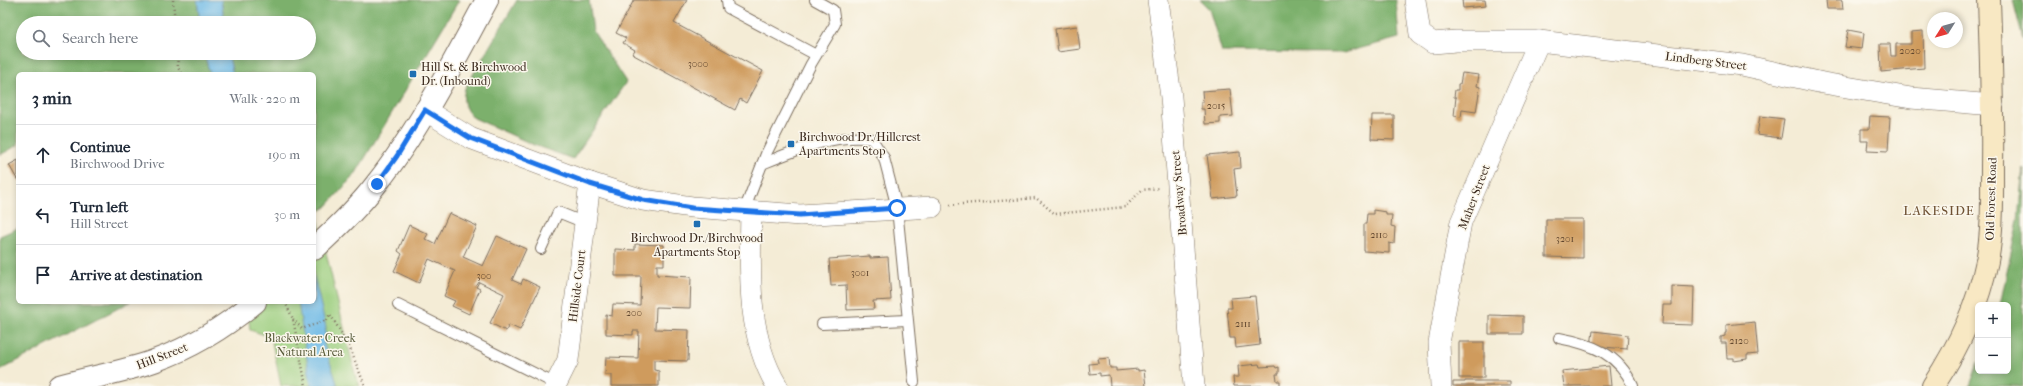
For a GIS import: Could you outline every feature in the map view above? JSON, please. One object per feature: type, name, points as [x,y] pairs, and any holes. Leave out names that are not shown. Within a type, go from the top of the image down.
[{"type":"main road","name":"Old Forest Road","points":[[1933,386],[1954,350],[1975,306],[1987,261],[1992,219],[1993,105],[1988,0]]},
{"type":"street","points":[[317,246],[377,184],[397,156],[425,110],[487,0]]},
{"type":"street","name":"Broadway Street","points":[[1158,0],[1171,98],[1194,386]]},
{"type":"street","name":"Lindberg Street","points":[[1415,0],[1420,34],[1432,43],[1456,41],[1539,41],[1742,65],[1823,83],[1911,98],[1993,105]]},
{"type":"street","name":"Maher Street","points":[[1441,386],[1439,343],[1462,222],[1539,41]]},
{"type":"street","points":[[425,110],[470,138],[590,184],[643,200],[692,208],[800,215],[932,207]]},
{"type":"street","name":"Hillside Court","points":[[555,385],[568,360],[590,184]]},
{"type":"street","points":[[748,211],[752,310],[764,356],[777,386]]},
{"type":"street","name":"Hill Street","points":[[59,386],[127,369],[180,351],[208,336],[252,304]]},
{"type":"lane","points":[[727,0],[728,8],[816,55]]},
{"type":"lane","points":[[748,211],[762,164],[816,55],[835,24],[833,10],[816,0]]},
{"type":"lane","points":[[762,164],[802,148],[856,136],[872,139],[884,158],[897,208],[914,382]]},
{"type":"lane","points":[[541,249],[558,212],[585,223]]},
{"type":"lane","points":[[398,305],[555,385]]},
{"type":"lane","points":[[822,324],[907,320]]},
{"type":"lane","points":[[1559,338],[1579,342],[1603,352],[1619,363],[1633,386]]},
{"type":"path","points":[[173,0],[174,16]]},
{"type":"path","points":[[177,60],[178,68],[181,72]]},
{"type":"path","points":[[932,207],[1036,198],[1055,214],[1125,207],[1142,190],[1178,186]]},
{"type":"path","points":[[286,304],[293,319],[306,386]]},
{"type":"path","points":[[293,319],[302,329],[326,320],[330,314],[349,346],[365,386]]},
{"type":"green space","points":[[0,0],[197,0],[199,16],[16,16],[16,60],[206,60],[209,72],[16,72],[16,146],[0,155]]},
{"type":"green space","points":[[221,0],[459,0],[356,173],[326,207],[316,213],[316,72],[233,72],[230,60],[316,60],[316,16],[224,16]]},
{"type":"green space","points":[[517,0],[589,0],[593,31],[626,82],[573,159],[534,145],[474,118],[466,108],[464,101],[465,88]]},
{"type":"green space","points":[[1200,0],[1396,0],[1399,38],[1343,53],[1222,52],[1209,9]]},
{"type":"green space","points":[[2013,0],[2023,0],[2023,40]]},
{"type":"green space","points":[[2023,168],[2023,386],[1970,386],[1975,372],[1975,374],[2011,374],[2011,302],[2001,302],[2018,220]]},
{"type":"green space","name":"Blackwater Creek Natural Area","points":[[316,210],[355,374],[360,386],[281,386],[271,337],[250,330],[247,304],[316,304]]},
{"type":"green space","points":[[16,229],[16,304],[126,304],[0,370],[0,236]]},
{"type":"water","points":[[197,0],[221,0],[224,16],[199,16]]},
{"type":"water","points":[[206,60],[230,60],[233,72],[209,72]]},
{"type":"water","points":[[316,284],[326,327],[324,344],[338,386],[311,386],[298,304],[316,304]]},
{"type":"building","points":[[634,0],[687,0],[674,23],[763,71],[746,103],[740,99],[735,110],[632,54],[635,50],[623,43],[626,38],[616,33]]},
{"type":"building","points":[[1462,0],[1485,0],[1486,6],[1463,8]]},
{"type":"building","points":[[1826,0],[1842,0],[1843,9],[1827,9]]},
{"type":"building","points":[[1077,26],[1080,49],[1058,52],[1055,29]]},
{"type":"building","points":[[1848,30],[1864,33],[1862,49],[1845,47]]},
{"type":"building","points":[[1923,31],[1924,68],[1881,72],[1880,44],[1890,44],[1891,56],[1896,56],[1896,44],[1911,44],[1911,32]]},
{"type":"building","points":[[1462,73],[1479,75],[1477,86],[1480,87],[1476,112],[1462,110],[1461,117],[1454,116],[1456,97],[1454,97],[1455,90],[1458,90],[1458,84],[1460,84]]},
{"type":"building","points":[[1230,89],[1233,116],[1220,117],[1220,123],[1205,124],[1204,109],[1201,109],[1201,102],[1203,102],[1202,91]]},
{"type":"building","points":[[1372,115],[1394,115],[1394,140],[1371,139]]},
{"type":"building","points":[[1760,116],[1784,119],[1781,138],[1757,135]]},
{"type":"building","points":[[1870,116],[1890,117],[1888,151],[1867,150],[1868,141],[1861,141],[1861,129],[1869,129]]},
{"type":"building","points":[[1240,152],[1241,168],[1234,169],[1237,196],[1213,199],[1207,155]]},
{"type":"building","points":[[16,161],[16,177],[9,165]]},
{"type":"building","points":[[1373,210],[1386,212],[1386,215],[1392,215],[1391,226],[1395,227],[1394,244],[1389,243],[1389,253],[1364,251],[1364,224],[1366,224],[1367,214],[1373,214]]},
{"type":"building","points":[[449,213],[477,226],[463,257],[483,266],[497,236],[526,249],[512,280],[521,284],[523,279],[540,287],[520,330],[509,325],[506,331],[490,323],[504,294],[479,282],[476,287],[480,289],[469,314],[452,306],[455,301],[444,296],[455,271],[429,259],[419,283],[394,271],[402,254],[398,251],[409,225],[428,234],[425,239],[435,244]]},
{"type":"building","points":[[1546,219],[1583,219],[1583,258],[1546,257]]},
{"type":"building","points":[[635,244],[664,245],[664,265],[657,265],[657,275],[691,277],[690,308],[656,307],[655,329],[689,330],[688,361],[654,360],[654,370],[659,371],[659,386],[611,386],[611,375],[605,375],[606,357],[638,358],[639,331],[633,331],[633,335],[606,334],[606,315],[612,316],[613,304],[640,305],[641,276],[615,276],[615,249],[635,250]]},
{"type":"building","points":[[870,256],[870,258],[888,257],[891,300],[873,301],[874,309],[847,310],[846,285],[831,286],[829,259]]},
{"type":"building","points":[[1672,286],[1694,287],[1693,325],[1662,324],[1663,305],[1672,305]]},
{"type":"building","points":[[1255,296],[1260,345],[1236,348],[1235,338],[1230,338],[1227,308],[1232,308],[1231,298]]},
{"type":"building","points":[[1489,315],[1523,316],[1523,334],[1489,334]]},
{"type":"building","points":[[1755,322],[1758,354],[1747,355],[1747,359],[1734,361],[1734,358],[1727,358],[1726,343],[1721,343],[1721,337],[1725,336],[1726,333],[1726,325]]},
{"type":"building","points":[[1593,331],[1628,335],[1627,349],[1591,346]]},
{"type":"building","points":[[1459,342],[1484,342],[1484,378],[1459,378]]},
{"type":"building","points":[[1109,358],[1110,368],[1116,368],[1116,371],[1138,369],[1138,371],[1144,370],[1146,386],[1110,386],[1109,375],[1100,376],[1100,373],[1090,374],[1089,364],[1099,363],[1098,359]]},
{"type":"building","points":[[1259,364],[1260,367],[1279,367],[1279,374],[1276,374],[1277,381],[1280,381],[1280,386],[1234,386],[1233,377],[1239,377],[1238,366]]},
{"type":"building","points":[[1609,366],[1611,386],[1564,386],[1562,371]]},
{"type":"building","points":[[1510,381],[1510,386],[1453,386],[1453,382]]},
{"type":"place","name":"Hill St. & Birchwood Dr. (Inbound)","points":[[413,74]]},
{"type":"place","name":"Birchwood Dr./Hillcrest Apartments Stop","points":[[791,144]]},
{"type":"place","name":"Birchwood Dr./Birchwood Apartments Stop","points":[[697,224]]},
{"type":"district","name":"LAKESIDE","points":[[1939,210]]},
{"type":"route","points":[[377,184],[397,156],[425,110],[470,138],[590,184],[643,200],[692,208],[800,215],[897,208]]}]
